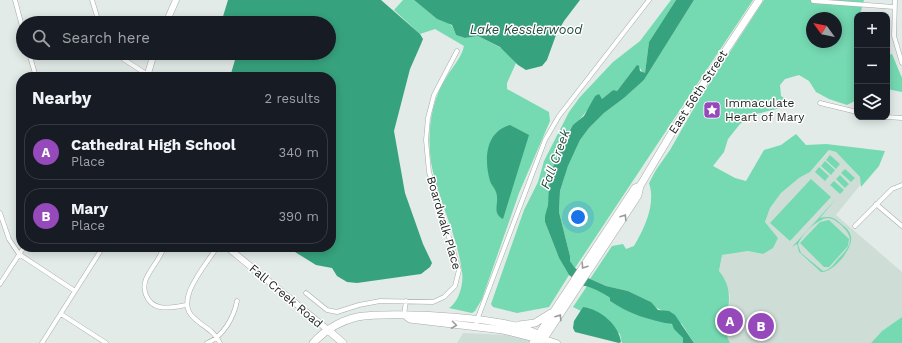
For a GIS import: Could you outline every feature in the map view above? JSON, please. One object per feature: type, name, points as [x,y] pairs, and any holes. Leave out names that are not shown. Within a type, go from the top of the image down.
[{"type":"main road","points":[[169,16],[176,0]]},
{"type":"main road","name":"East 56th Street","points":[[538,339],[638,195],[640,186],[677,124],[759,0]]},
{"type":"main road","points":[[149,72],[152,60]]},
{"type":"main road","name":"Fall Creek Road","points":[[233,252],[328,330]]},
{"type":"main road","name":"East 56th Street","points":[[538,339],[553,312],[570,292]]},
{"type":"main road","points":[[313,343],[328,330],[343,321],[368,315],[405,316],[410,319],[515,326],[532,324],[553,312]]},
{"type":"main road","points":[[476,324],[557,343]]},
{"type":"main road","points":[[515,326],[538,339]]},
{"type":"main road","points":[[328,330],[343,343]]},
{"type":"street","points":[[15,0],[19,16]]},
{"type":"street","points":[[92,0],[96,16]]},
{"type":"street","points":[[476,324],[517,211],[554,123],[649,0]]},
{"type":"street","points":[[895,0],[894,36],[902,64]]},
{"type":"street","points":[[813,1],[894,7]]},
{"type":"street","name":"Boardwalk Place","points":[[306,293],[325,309],[333,312],[373,302],[427,302],[438,300],[451,292],[458,279],[458,266],[434,188],[426,150],[428,124],[434,95],[456,51]]},
{"type":"street","points":[[31,60],[35,72]]},
{"type":"street","points":[[124,60],[142,72]]},
{"type":"street","points":[[820,103],[854,111]]},
{"type":"street","points":[[890,117],[902,118]]},
{"type":"street","points":[[855,226],[892,189],[902,185]]},
{"type":"street","points":[[876,204],[902,226]]},
{"type":"street","points":[[0,213],[9,239],[16,250]]},
{"type":"street","points":[[42,343],[100,252]]},
{"type":"street","points":[[162,252],[146,280],[146,295],[151,302],[159,307],[187,305]]},
{"type":"street","points":[[214,252],[189,291],[187,305],[193,317],[211,330],[220,343]]},
{"type":"street","points":[[0,284],[19,254],[75,291]]},
{"type":"street","points":[[207,343],[217,338],[234,313],[237,301]]},
{"type":"street","points":[[405,316],[406,301]]},
{"type":"street","points":[[61,314],[106,343]]},
{"type":"shaded area","points":[[403,0],[414,0],[437,19],[452,26],[456,35],[465,38],[478,36],[505,50],[516,63],[507,83],[507,89],[549,112],[550,121],[519,193],[482,299],[475,311],[472,313],[449,308],[456,301],[460,292],[462,272],[457,247],[436,185],[430,148],[430,124],[436,99],[440,88],[459,59],[464,46],[435,29],[420,34],[394,10]]},
{"type":"shaded area","points":[[671,0],[676,0],[649,42],[645,73],[643,73],[640,68],[636,67],[616,92],[613,90],[601,100],[595,96],[590,107],[570,131],[553,167],[549,186],[549,199],[545,222],[559,258],[569,275],[549,307],[517,313],[493,307],[491,304],[524,210],[538,182],[544,161],[569,112],[580,97],[613,62],[640,41]]},
{"type":"shaded area","points":[[694,0],[753,0],[575,268],[570,261],[559,212],[560,191],[568,166],[580,140],[589,128],[604,113],[644,80]]},
{"type":"shaded area","points":[[764,0],[864,0],[861,12],[854,12],[854,102],[847,105],[829,99],[816,92],[809,81],[799,75],[785,79],[780,85],[781,96],[794,105],[752,115],[740,124],[728,139],[724,152],[713,166],[735,178],[746,181],[764,150],[781,145],[796,134],[806,145],[826,144],[885,151],[879,166],[861,187],[860,177],[836,152],[829,150],[810,172],[799,178],[781,193],[770,208],[765,222],[778,238],[773,248],[763,254],[748,251],[722,255],[719,271],[728,290],[729,300],[726,327],[730,343],[694,343],[682,324],[665,312],[653,306],[651,302],[628,291],[606,286],[590,279],[612,246],[623,244],[626,249],[634,246],[642,231],[650,207],[651,191],[649,183],[698,101]]},
{"type":"shaded area","points":[[890,54],[892,54],[902,78],[902,92],[890,90]]},
{"type":"shaded area","points":[[830,150],[836,152],[860,177],[861,184],[836,215],[902,272],[902,317],[882,331],[871,343],[730,343],[726,337],[730,295],[719,271],[722,255],[748,251],[763,254],[778,238],[765,222],[770,208],[781,193],[799,178],[810,172]]},
{"type":"shaded area","points":[[830,155],[840,164],[836,169],[826,160]]},
{"type":"shaded area","points":[[825,161],[835,170],[831,175],[821,166]]},
{"type":"shaded area","points":[[819,167],[829,176],[825,181],[815,172]]},
{"type":"shaded area","points":[[845,169],[855,178],[851,182],[841,173]]},
{"type":"shaded area","points":[[840,175],[849,184],[845,188],[836,179]]},
{"type":"shaded area","points":[[811,179],[831,197],[790,241],[770,223]]},
{"type":"shaded area","points":[[834,181],[844,190],[840,194],[830,185]]},
{"type":"shaded area","points":[[836,199],[820,218],[829,217],[833,218],[850,232],[851,242],[849,248],[846,254],[836,265],[831,269],[821,272],[799,252],[797,244],[792,247]],"holes":[[[827,218],[833,219],[846,230],[849,235],[850,243],[846,251],[833,265],[823,271],[801,253],[798,245],[802,237],[810,228]]]},
{"type":"shaded area","points":[[829,220],[849,239],[848,246],[829,267],[824,267],[800,243],[820,222]]},
{"type":"shaded area","points":[[587,286],[605,294],[610,298],[610,301],[625,309],[671,324],[683,338],[683,343],[622,343],[620,334],[583,307],[581,311],[573,307]]},
{"type":"shaded area","points":[[902,317],[902,343],[871,343],[882,331]]},
{"type":"shaded area","points":[[463,333],[507,335],[544,343],[457,343]]},
{"type":"water","points":[[228,0],[381,0],[420,34],[423,39],[410,69],[394,131],[405,193],[423,244],[432,263],[430,267],[421,274],[357,283],[347,282],[337,276],[332,268],[316,265],[295,252],[336,252],[336,72],[231,72],[235,60],[336,60],[336,16],[223,16]]},
{"type":"water","name":"Lake Kesslerwood","points":[[414,0],[580,0],[564,21],[556,35],[547,60],[542,66],[526,70],[518,65],[500,47],[478,36],[465,38],[456,35],[452,25],[437,19]]},
{"type":"water","name":"Fall Creek","points":[[676,0],[694,0],[644,80],[604,113],[589,128],[580,140],[568,166],[560,191],[559,212],[570,261],[575,268],[588,278],[606,286],[628,291],[651,302],[658,310],[669,311],[675,315],[694,343],[683,343],[683,338],[674,329],[672,324],[648,319],[632,313],[610,301],[610,298],[605,294],[584,286],[569,275],[559,258],[545,222],[549,186],[553,167],[573,125],[584,116],[595,96],[599,94],[602,99],[613,90],[617,91],[637,65],[639,66],[640,71],[645,73],[649,42]]},
{"type":"water","points":[[510,125],[529,135],[503,219],[497,214],[497,196],[491,184],[488,173],[487,156],[488,148],[495,134]]},
{"type":"water","points":[[583,307],[596,311],[608,319],[617,330],[621,342],[619,343],[575,332],[573,328],[574,321]]},
{"type":"place","name":"Immaculate Heart of Mary","points":[[712,110]]},
{"type":"place","name":"Cathedral High School","points":[[730,321]]},
{"type":"place","name":"Mary","points":[[761,326]]}]
